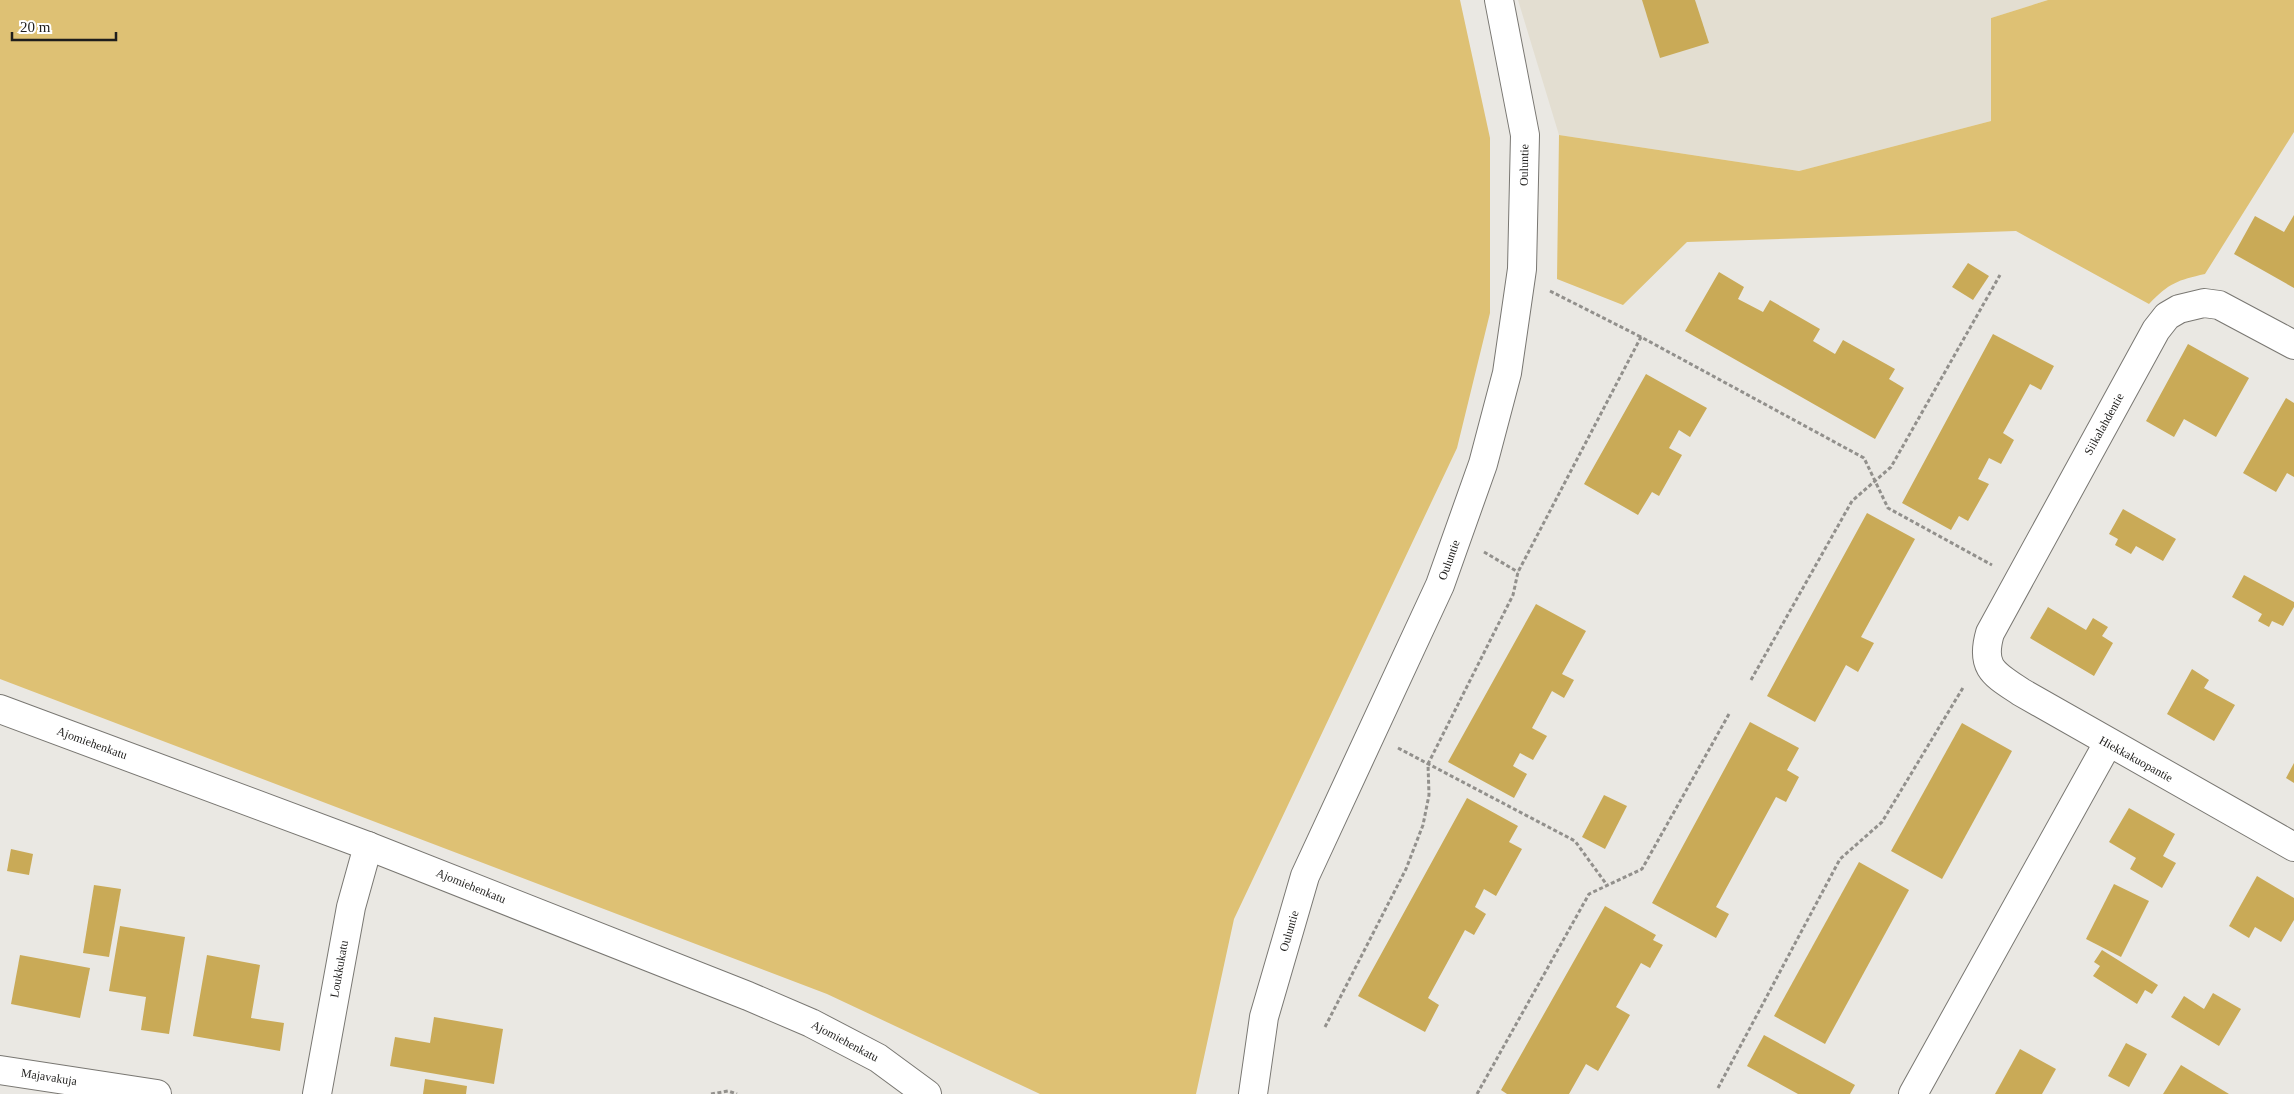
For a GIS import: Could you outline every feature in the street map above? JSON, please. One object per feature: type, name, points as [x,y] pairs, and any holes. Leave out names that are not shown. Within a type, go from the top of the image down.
[{"type":"street","name":"Ouluntie","points":[[1253,1094],[1264,1017],[1305,876],[1440,585],[1483,464],[1507,373],[1521,276],[1524,135],[1499,0]]},
{"type":"street","name":"Siikalahdentie","points":[[1986,660],[1986,645],[1990,633],[2156,330],[2167,316],[2191,305],[2204,303],[2218,305],[2294,345]]},
{"type":"street","name":"Hiekkakuopantie","points":[[1986,660],[1996,673],[2021,692],[2294,847]]},
{"type":"street","name":"Ajomiehenkatu","points":[[0,709],[368,846],[812,1023],[878,1058],[927,1094]]},
{"type":"street","points":[[1913,1094],[2108,743]]},
{"type":"street","name":"Loukkukatu","points":[[317,1094],[351,907],[368,846]]},
{"type":"street","name":"Majavakuja","points":[[0,1070],[157,1094]]},
{"type":"path","points":[[1751,680],[1852,501],[1891,467],[2000,275]]},
{"type":"path","points":[[1521,276],[1641,337],[1864,458],[1888,508],[2019,579]]},
{"type":"path","points":[[1326,1028],[1406,868],[1420,834],[1429,795],[1428,764],[1513,595],[1518,572],[1641,337]]},
{"type":"path","points":[[1458,536],[1518,572]]},
{"type":"path","points":[[1718,1088],[1840,859],[1882,822],[1972,672],[1986,660]]},
{"type":"path","points":[[1477,1094],[1589,894],[1642,869],[1729,714]]},
{"type":"path","points":[[1371,735],[1575,841],[1607,885]]},
{"type":"path","points":[[711,1094],[728,1091],[737,1094]]},
{"type":"shaded area","points":[[0,0],[1460,0],[1490,138],[1490,313],[1457,448],[1234,919],[1196,1094],[1040,1094],[827,994],[0,679]]},
{"type":"shaded area","points":[[1518,0],[2048,0],[1991,18],[1991,121],[1799,171],[1559,135]]},
{"type":"shaded area","points":[[2048,0],[2294,0],[2294,132],[2205,274],[2174,283],[2162,291],[2149,304],[2016,231],[1687,242],[1623,305],[1557,279],[1559,135],[1799,171],[1991,121],[1991,18]]},
{"type":"building","points":[[1642,0],[1695,0],[1709,43],[1660,58]]},
{"type":"building","points":[[2294,215],[2294,288],[2234,254],[2255,216],[2284,232]]},
{"type":"building","points":[[1968,263],[1989,276],[1973,300],[1952,287]]},
{"type":"building","points":[[1719,272],[1744,287],[1738,299],[1763,312],[1770,300],[1820,329],[1813,341],[1835,354],[1843,340],[1895,369],[1889,379],[1904,388],[1875,439],[1685,331]]},
{"type":"building","points":[[1993,334],[2054,366],[2041,390],[2030,384],[2003,433],[2014,440],[2001,464],[1989,458],[1978,479],[1989,484],[1968,521],[1959,516],[1951,530],[1902,503]]},
{"type":"building","points":[[2188,344],[2249,378],[2216,437],[2184,419],[2174,437],[2146,421]]},
{"type":"building","points":[[1646,374],[1707,408],[1690,437],[1679,430],[1669,448],[1682,455],[1659,496],[1652,492],[1638,515],[1584,484]]},
{"type":"building","points":[[2286,398],[2294,403],[2294,477],[2287,473],[2276,492],[2243,473]]},
{"type":"building","points":[[2123,509],[2176,539],[2163,561],[2136,546],[2131,554],[2115,545],[2118,539],[2109,534]]},
{"type":"building","points":[[1867,513],[1915,539],[1861,637],[1874,643],[1858,672],[1846,665],[1815,722],[1767,696]]},
{"type":"building","points":[[2244,575],[2294,602],[2294,607],[2283,626],[2272,621],[2269,627],[2258,621],[2262,614],[2232,597]]},
{"type":"building","points":[[1536,604],[1586,631],[1562,674],[1574,680],[1564,698],[1552,691],[1532,728],[1547,736],[1533,760],[1520,753],[1513,766],[1527,774],[1514,798],[1448,762]]},
{"type":"building","points":[[2048,607],[2086,630],[2093,618],[2108,627],[2102,636],[2113,643],[2094,676],[2030,638]]},
{"type":"building","points":[[2192,669],[2209,680],[2204,688],[2235,705],[2214,741],[2167,714]]},
{"type":"building","points":[[1750,722],[1799,748],[1787,770],[1799,777],[1786,802],[1776,797],[1716,907],[1729,914],[1716,938],[1652,903]]},
{"type":"building","points":[[1962,723],[2012,751],[1942,879],[1891,851]]},
{"type":"building","points":[[2294,763],[2294,783],[2286,778]]},
{"type":"building","points":[[1604,795],[1627,806],[1605,849],[1582,837]]},
{"type":"building","points":[[1467,798],[1518,826],[1509,842],[1522,849],[1496,896],[1484,889],[1475,907],[1486,914],[1474,935],[1465,930],[1428,998],[1439,1005],[1425,1032],[1358,996]]},
{"type":"building","points":[[2129,808],[2175,834],[2163,856],[2176,863],[2162,888],[2130,869],[2136,858],[2109,842]]},
{"type":"building","points":[[11,849],[33,854],[29,875],[7,871]]},
{"type":"building","points":[[1859,862],[1909,890],[1825,1044],[1774,1016]]},
{"type":"building","points":[[2257,876],[2294,898],[2294,920],[2281,942],[2255,927],[2249,938],[2229,926]]},
{"type":"building","points":[[2114,884],[2149,901],[2121,957],[2086,939]]},
{"type":"building","points":[[94,885],[121,889],[109,957],[83,953]]},
{"type":"building","points":[[1605,906],[1656,935],[1653,940],[1663,945],[1650,968],[1641,963],[1616,1007],[1630,1015],[1598,1071],[1586,1064],[1569,1094],[1507,1094],[1501,1090]]},
{"type":"building","points":[[120,926],[185,937],[169,1034],[141,1030],[146,997],[109,991]]},
{"type":"building","points":[[2102,950],[2158,985],[2152,994],[2145,990],[2137,1004],[2093,976],[2100,966],[2094,962]]},
{"type":"building","points":[[20,955],[90,968],[80,1018],[11,1004]]},
{"type":"building","points":[[207,955],[260,965],[251,1018],[284,1023],[280,1051],[193,1036]]},
{"type":"building","points":[[2213,993],[2241,1009],[2219,1046],[2171,1017],[2184,996],[2204,1009]]},
{"type":"building","points":[[434,1017],[503,1029],[494,1084],[390,1066],[395,1037],[430,1043]]},
{"type":"building","points":[[1764,1035],[1855,1085],[1850,1094],[1798,1094],[1747,1066]]},
{"type":"building","points":[[2126,1043],[2147,1054],[2129,1087],[2108,1076]]},
{"type":"building","points":[[2020,1049],[2056,1069],[2042,1094],[1995,1094]]},
{"type":"building","points":[[2181,1065],[2229,1094],[2163,1094]]},
{"type":"building","points":[[425,1079],[467,1086],[466,1094],[423,1094]]}]
